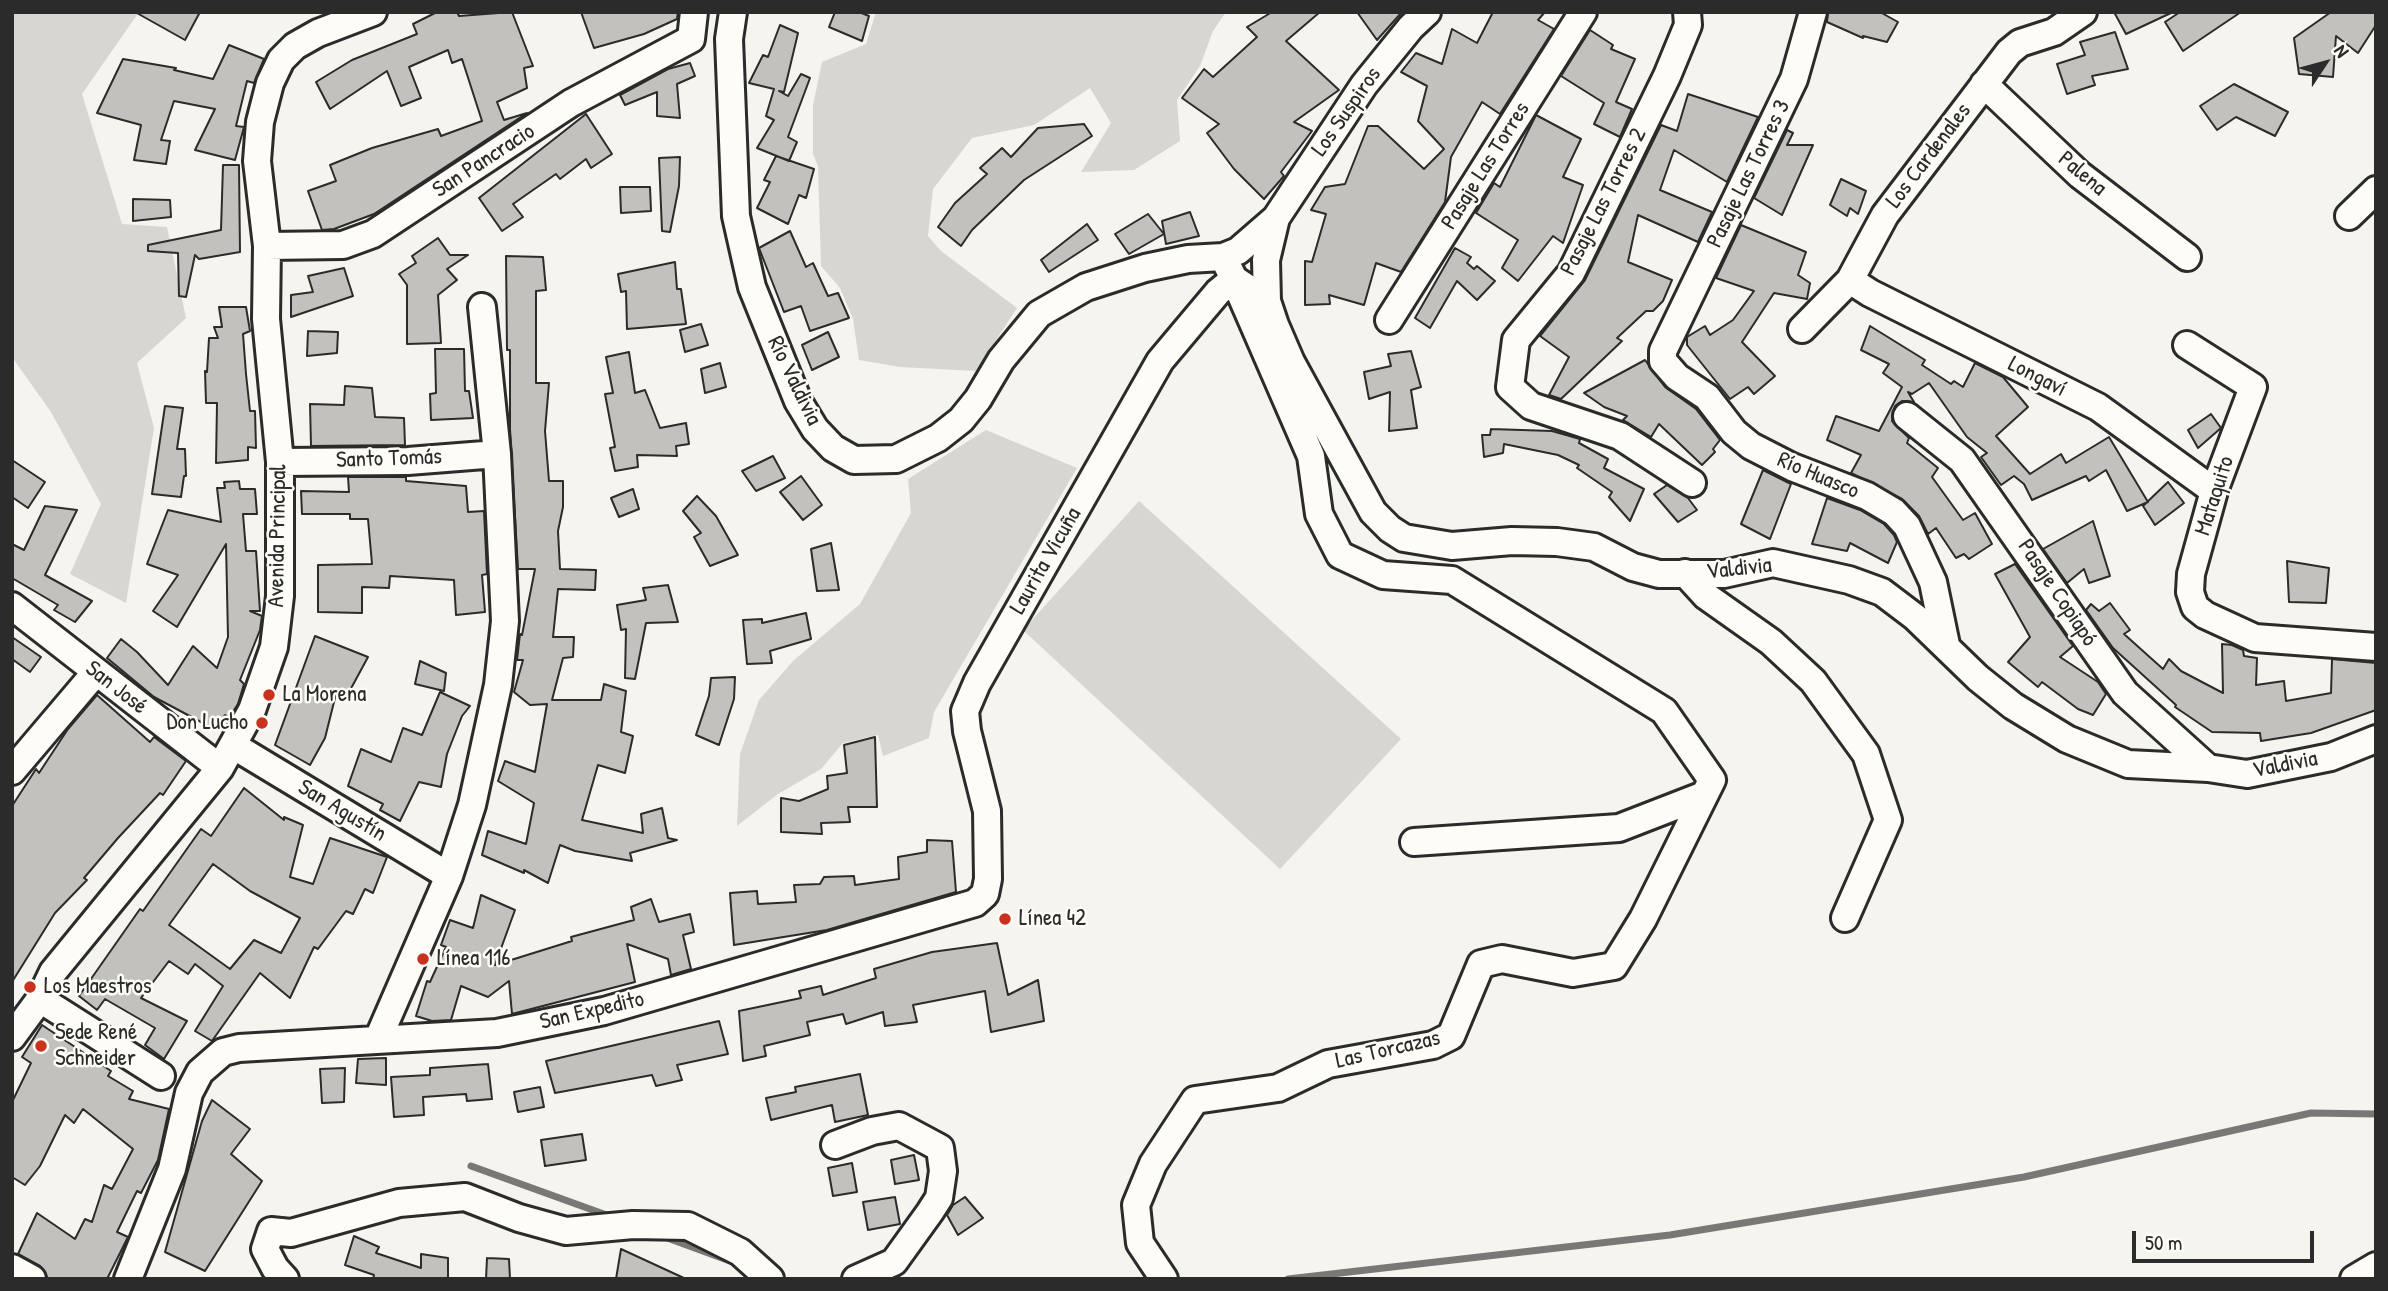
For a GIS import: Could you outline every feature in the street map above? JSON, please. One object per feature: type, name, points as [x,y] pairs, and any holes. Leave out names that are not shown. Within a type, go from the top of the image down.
[{"type":"street","name":"Avenida Principal","points":[[12,1037],[40,999],[53,972],[220,768],[252,710],[274,647],[280,596],[280,462],[267,319],[267,246],[257,160],[260,122],[270,83],[282,60],[295,46],[318,33],[373,12]]},
{"type":"street","name":"San Pancracio","points":[[267,246],[343,245],[373,234],[571,103],[691,39],[694,12]]},
{"type":"street","name":"Río Valdivia","points":[[733,12],[729,39],[736,216],[752,287],[799,401],[815,429],[833,448],[854,460],[895,459],[939,438],[961,420],[978,399],[1001,360],[1039,314],[1086,287],[1145,268],[1188,259],[1229,268],[1238,251],[1276,219]]},
{"type":"street","name":"Los Suspiros","points":[[1276,219],[1364,85],[1411,27],[1427,12]]},
{"type":"street","name":"Pasaje Las Torres","points":[[1389,320],[1583,12]]},
{"type":"street","name":"Pasaje Las Torres 2","points":[[1686,12],[1688,24],[1667,76],[1571,273],[1516,340],[1510,387],[1531,406],[1620,436],[1692,483]]},
{"type":"street","name":"Pasaje Las Torres 3","points":[[1674,331],[1794,79],[1814,12]]},
{"type":"street","name":"Los Cardenales","points":[[1802,329],[1850,280],[1885,215],[2014,47],[2054,32],[2083,12]]},
{"type":"street","name":"Palena","points":[[1984,84],[2080,175],[2187,257]]},
{"type":"street","points":[[2349,216],[2376,190]]},
{"type":"street","name":"Valdivia","points":[[1276,219],[1266,260],[1267,301],[1291,362],[1373,512],[1390,529],[1404,538],[1424,544],[1452,546],[1536,541],[1594,547],[1633,567],[1659,574],[1724,574],[1773,563],[1813,569],[1881,592],[2013,706],[2067,739],[2128,764],[2208,768],[2247,775],[2331,757],[2376,739]]},
{"type":"street","points":[[1229,268],[1267,301]]},
{"type":"street","points":[[1229,268],[1311,456],[1319,514],[1340,555],[1383,575],[1452,580],[1664,711],[1708,787],[1619,828],[1414,842]]},
{"type":"street","name":"Laurita Vicuña","points":[[988,880],[987,811],[967,731],[965,711],[977,683],[1160,360],[1218,292],[1229,268]]},
{"type":"street","name":"Longaví","points":[[1850,280],[1882,299],[2098,407],[2214,491]]},
{"type":"street","points":[[379,1039],[449,876],[472,805],[498,685],[505,621],[497,454],[482,307]]},
{"type":"street","name":"Río Huasco","points":[[1674,331],[1663,351],[1663,361],[1677,377],[1707,397],[1734,432],[1751,446],[1792,467],[1884,506],[1907,526],[1933,582],[1945,645]]},
{"type":"street","name":"Mataquito","points":[[2187,345],[2253,387],[2214,491],[2191,574],[2190,592],[2195,607],[2205,615],[2255,638],[2376,647]]},
{"type":"street","name":"Pasaje Copiapó","points":[[1907,416],[1962,460],[2125,693],[2208,768]]},
{"type":"street","name":"Santo Tomás","points":[[280,462],[408,461],[497,454]]},
{"type":"street","points":[[1685,573],[1706,596],[1772,642],[1813,681],[1866,754],[1888,820],[1845,918]]},
{"type":"street","name":"San José","points":[[12,606],[220,768]]},
{"type":"street","points":[[12,771],[96,672]]},
{"type":"street","name":"San Agustín","points":[[234,746],[449,876]]},
{"type":"street","name":"Las Torcazas","points":[[1164,1279],[1140,1243],[1136,1205],[1153,1164],[1195,1100],[1278,1088],[1328,1064],[1433,1045],[1451,1036],[1481,964],[1502,960],[1573,973],[1614,966],[1643,919],[1708,787]]},
{"type":"street","name":"San Expedito","points":[[128,1279],[172,1169],[189,1093],[200,1072],[223,1052],[239,1048],[496,1033],[604,1011],[975,903],[985,894],[988,880]]},
{"type":"street","points":[[40,999],[161,1076]]},
{"type":"street","points":[[835,1144],[872,1131],[900,1126],[940,1148],[939,1198],[894,1262],[856,1279]]},
{"type":"street","points":[[285,1279],[275,1268],[265,1248],[271,1231],[291,1233],[399,1203],[465,1197],[519,1218],[566,1231],[633,1225],[688,1226],[740,1252],[770,1279]]},
{"type":"street","points":[[2354,1279],[2376,1266]]},
{"type":"street","points":[[12,1268],[32,1279]]},
{"type":"shaded area","points":[[12,12],[139,12],[82,94],[122,224],[167,227],[186,318],[137,363],[154,428],[126,603],[70,574],[101,504],[51,412],[12,357]]},
{"type":"shaded area","points":[[876,12],[1226,12],[1213,31],[1200,66],[1177,100],[1180,141],[1134,170],[1081,172],[1111,123],[1090,88],[1034,125],[972,138],[933,189],[928,236],[941,251],[1017,308],[976,371],[900,367],[859,360],[853,319],[840,288],[821,266],[818,166],[813,154],[813,105],[822,62],[866,44]]},
{"type":"shaded area","points":[[986,430],[1077,468],[934,712],[929,738],[883,756],[878,735],[843,743],[821,769],[778,794],[737,826],[740,754],[759,700],[793,661],[860,604],[911,513],[908,479]]},
{"type":"shaded area","points":[[1139,501],[1401,739],[1280,869],[1023,630]]},
{"type":"building","points":[[135,12],[200,12],[185,40]]},
{"type":"building","points":[[437,12],[457,12],[459,16],[512,12],[533,66],[524,68],[527,88],[497,102],[504,120],[527,113],[374,214],[334,229],[322,230],[308,191],[336,181],[330,165],[372,148],[438,129],[441,136],[482,121],[462,59],[452,63],[448,50],[409,67],[421,98],[401,106],[387,71],[330,109],[316,82],[352,60],[417,34],[413,24]]},
{"type":"building","points":[[581,12],[678,12],[677,19],[644,34],[594,48]]},
{"type":"building","points":[[835,12],[859,12],[869,16],[862,41],[829,27]]},
{"type":"building","points":[[1272,12],[1320,12],[1286,41],[1339,90],[1294,122],[1312,131],[1281,172],[1284,176],[1264,199],[1234,169],[1207,133],[1219,124],[1182,98],[1204,69],[1213,77],[1257,37],[1247,27]]},
{"type":"building","points":[[1357,12],[1402,12],[1377,40]]},
{"type":"building","points":[[1493,12],[1545,12],[1538,20],[1554,29],[1500,114],[1482,102],[1451,157],[1445,202],[1401,272],[1376,263],[1364,305],[1329,295],[1330,304],[1305,305],[1305,261],[1312,262],[1326,214],[1311,210],[1325,187],[1345,184],[1368,126],[1378,126],[1424,169],[1444,149],[1418,121],[1427,86],[1401,72],[1416,53],[1442,64],[1452,29],[1477,43]]},
{"type":"building","points":[[1828,12],[1880,12],[1898,22],[1887,42],[1863,38],[1827,22]]},
{"type":"building","points":[[2114,12],[2173,12],[2126,34]]},
{"type":"building","points":[[2180,12],[2241,12],[2183,51],[2165,22]]},
{"type":"building","points":[[2331,12],[2376,12],[2376,25],[2358,53],[2336,36],[2333,77],[2299,74],[2294,38]]},
{"type":"building","points":[[780,25],[798,33],[784,92],[779,91],[788,96],[801,74],[810,78],[788,137],[797,142],[789,161],[757,148],[774,120],[766,116],[774,89],[749,83],[763,55],[768,57]]},
{"type":"building","points":[[1590,30],[1613,45],[1611,49],[1635,59],[1616,102],[1632,109],[1620,137],[1594,124],[1604,103],[1561,76]]},
{"type":"building","points":[[2115,32],[2128,69],[2092,76],[2095,85],[2067,94],[2057,64],[2085,55],[2080,42]]},
{"type":"building","points":[[229,45],[264,59],[254,83],[247,81],[236,126],[244,127],[235,160],[195,150],[215,109],[174,101],[161,140],[170,141],[166,164],[134,160],[141,125],[97,113],[123,59],[176,68],[174,70],[213,79]]},
{"type":"building","points":[[690,63],[695,76],[677,84],[680,118],[657,116],[657,92],[625,105],[620,95],[668,69]]},
{"type":"building","points":[[2234,84],[2288,112],[2275,136],[2236,117],[2217,130],[2200,106]]},
{"type":"building","points":[[1688,94],[1758,117],[1727,182],[1674,150],[1660,190],[1712,212],[1698,242],[1638,215],[1628,262],[1672,280],[1663,301],[1653,311],[1646,311],[1617,338],[1622,341],[1561,399],[1549,395],[1569,357],[1540,336],[1585,280],[1661,125],[1677,131]]},
{"type":"building","points":[[586,114],[612,154],[591,168],[586,159],[560,179],[556,174],[513,204],[523,217],[502,231],[479,198]]},
{"type":"building","points":[[1536,115],[1581,139],[1563,177],[1583,185],[1563,243],[1553,236],[1518,281],[1502,268],[1518,240],[1476,213],[1494,183],[1500,187]]},
{"type":"building","points":[[1084,124],[1092,136],[1024,180],[972,230],[961,246],[938,227],[955,203],[987,174],[980,168],[1002,148],[1011,157],[1038,128]]},
{"type":"building","points":[[1787,130],[1793,133],[1787,145],[1813,145],[1782,215],[1754,198]]},
{"type":"building","points":[[776,156],[814,169],[806,198],[799,195],[788,224],[757,208],[770,182],[764,180]]},
{"type":"building","points":[[680,157],[679,186],[670,232],[662,231],[659,158]]},
{"type":"building","points":[[223,165],[239,165],[240,252],[199,259],[195,255],[186,297],[179,296],[178,253],[148,251],[148,245],[221,230]]},
{"type":"building","points":[[1841,179],[1866,191],[1858,214],[1850,208],[1847,216],[1830,205]]},
{"type":"building","points":[[620,187],[650,187],[651,211],[621,213]]},
{"type":"building","points":[[133,199],[170,200],[171,217],[133,221]]},
{"type":"building","points":[[1190,212],[1199,236],[1166,244],[1162,221]]},
{"type":"building","points":[[1148,214],[1164,234],[1129,254],[1115,234]]},
{"type":"building","points":[[1087,224],[1098,240],[1049,272],[1041,260]]},
{"type":"building","points":[[1741,225],[1806,252],[1798,275],[1810,283],[1807,299],[1774,293],[1742,342],[1775,376],[1754,394],[1748,387],[1730,399],[1687,345],[1687,337],[1705,326],[1710,335],[1733,320],[1754,291],[1716,278]]},
{"type":"building","points":[[790,231],[806,267],[813,263],[828,296],[838,293],[849,318],[810,331],[801,306],[784,312],[759,248]]},
{"type":"building","points":[[438,238],[450,255],[468,255],[447,269],[457,280],[438,295],[441,343],[407,344],[407,285],[399,274],[416,263],[412,256]]},
{"type":"building","points":[[1455,248],[1471,257],[1467,263],[1474,269],[1477,266],[1495,281],[1477,300],[1457,281],[1430,328],[1415,318]]},
{"type":"building","points":[[506,256],[543,257],[546,290],[536,291],[536,383],[549,383],[545,431],[549,481],[563,481],[563,507],[558,531],[560,569],[596,570],[595,590],[558,589],[553,637],[574,637],[573,657],[563,658],[552,700],[601,700],[604,684],[626,691],[621,732],[633,736],[625,773],[598,765],[582,820],[643,833],[641,814],[662,808],[668,838],[677,840],[630,853],[632,861],[575,851],[560,845],[548,883],[524,870],[524,873],[482,855],[488,831],[526,844],[534,803],[498,781],[505,761],[535,772],[547,704],[530,705],[514,692],[523,660],[517,660],[520,634],[522,635],[535,569],[518,569],[510,429]]},
{"type":"building","points":[[675,262],[677,289],[681,289],[686,324],[627,329],[626,291],[621,292],[618,274]]},
{"type":"building","points":[[344,268],[353,296],[291,317],[291,295],[313,292],[308,276]]},
{"type":"building","points":[[219,307],[246,307],[250,331],[243,334],[250,411],[255,411],[256,448],[248,447],[248,460],[216,463],[217,403],[206,403],[205,371],[207,372],[209,338],[218,338],[214,327],[222,327]]},
{"type":"building","points":[[701,324],[708,345],[685,352],[680,330]]},
{"type":"building","points":[[1870,326],[1925,360],[1922,365],[1951,384],[1954,381],[1963,387],[1975,363],[2003,377],[2028,407],[1996,436],[2030,474],[2061,454],[2066,463],[2109,437],[2148,502],[2127,511],[2106,470],[2089,481],[2086,476],[2032,500],[2024,484],[2014,476],[2001,485],[1981,457],[1987,453],[1967,437],[1929,383],[1912,394],[1908,392],[1914,402],[1902,401],[1895,406],[1892,421],[1909,438],[1907,443],[1938,468],[1932,477],[1963,520],[1975,513],[1992,544],[1969,559],[1964,554],[1956,558],[1936,528],[1928,534],[1919,516],[1902,499],[1851,473],[1861,455],[1827,440],[1836,416],[1879,431],[1902,387],[1883,373],[1889,364],[1861,350]]},
{"type":"building","points":[[308,331],[338,332],[337,353],[307,356]]},
{"type":"building","points":[[828,332],[839,357],[812,370],[802,345]]},
{"type":"building","points":[[435,349],[464,349],[465,391],[469,391],[473,418],[431,420],[430,394],[436,393]]},
{"type":"building","points":[[1411,351],[1421,387],[1411,390],[1417,428],[1389,431],[1390,392],[1369,399],[1364,372],[1391,366],[1388,354]]},
{"type":"building","points":[[629,352],[635,393],[645,390],[660,428],[686,423],[689,444],[676,446],[677,456],[637,455],[638,467],[615,471],[610,448],[615,447],[605,394],[613,393],[606,357]]},
{"type":"building","points":[[1645,360],[1665,387],[1696,409],[1720,440],[1713,449],[1715,452],[1702,465],[1659,424],[1651,437],[1623,420],[1627,416],[1604,407],[1584,393]]},
{"type":"building","points":[[720,363],[726,387],[705,393],[701,369]]},
{"type":"building","points":[[345,386],[372,388],[375,417],[404,418],[405,445],[311,446],[310,404],[344,405]]},
{"type":"building","points":[[165,406],[183,408],[177,449],[185,449],[186,476],[181,497],[152,494]]},
{"type":"building","points":[[2211,414],[2221,428],[2198,448],[2188,430]]},
{"type":"building","points":[[1491,429],[1552,431],[1580,439],[1579,443],[1608,459],[1604,468],[1644,489],[1630,521],[1609,497],[1612,492],[1577,468],[1579,465],[1558,455],[1504,444],[1503,453],[1484,457],[1482,435],[1490,435]]},
{"type":"building","points":[[773,456],[785,478],[756,491],[742,471]]},
{"type":"building","points":[[12,460],[45,482],[28,508],[12,497]]},
{"type":"building","points":[[1763,470],[1791,484],[1770,539],[1741,524]]},
{"type":"building","points":[[801,476],[822,505],[803,520],[780,492]]},
{"type":"building","points":[[348,477],[406,477],[406,481],[466,486],[468,512],[484,511],[487,574],[482,575],[485,612],[456,615],[454,580],[390,576],[389,588],[362,587],[362,613],[318,612],[318,565],[372,564],[368,519],[350,519],[350,514],[302,514],[301,491],[349,492]]},
{"type":"building","points":[[239,481],[240,489],[255,489],[257,514],[243,514],[246,551],[256,551],[260,611],[250,611],[262,616],[260,630],[240,680],[244,684],[238,704],[229,718],[225,715],[216,730],[154,697],[107,658],[121,639],[168,685],[193,646],[217,668],[228,637],[226,544],[177,627],[153,611],[178,575],[147,564],[168,510],[221,522],[217,488],[225,488],[224,482]]},
{"type":"building","points":[[2168,482],[2184,503],[2155,525],[2143,506]]},
{"type":"building","points":[[1667,485],[1688,498],[1697,510],[1678,522],[1654,494]]},
{"type":"building","points":[[633,489],[639,509],[619,517],[611,498]]},
{"type":"building","points":[[697,496],[716,516],[738,555],[710,566],[694,537],[701,533],[683,511]]},
{"type":"building","points":[[1827,498],[1860,510],[1884,524],[1897,542],[1888,563],[1850,543],[1847,551],[1812,544]]},
{"type":"building","points":[[45,506],[77,510],[45,575],[92,601],[75,622],[54,610],[58,605],[12,578],[12,544],[24,550]]},
{"type":"building","points":[[2093,521],[2110,576],[2089,583],[2084,569],[2067,583],[2043,549]]},
{"type":"building","points":[[831,543],[839,590],[817,591],[811,549]]},
{"type":"building","points":[[2287,561],[2329,568],[2326,603],[2289,602]]},
{"type":"building","points":[[2015,564],[2073,646],[2060,657],[2098,682],[2106,694],[2093,715],[2078,709],[2042,682],[2038,687],[2008,662],[2030,637],[1995,574]]},
{"type":"building","points":[[668,585],[678,622],[646,623],[635,679],[625,678],[626,629],[621,630],[617,605],[646,600],[643,588]]},
{"type":"building","points":[[2110,603],[2130,630],[2124,634],[2163,669],[2169,659],[2181,671],[2223,693],[2222,644],[2243,650],[2244,656],[2257,658],[2256,685],[2284,681],[2286,701],[2331,693],[2332,659],[2376,663],[2376,710],[2311,733],[2261,741],[2260,733],[2212,732],[2175,707],[2176,705],[2113,648],[2086,610],[2091,604],[2099,611]]},
{"type":"building","points":[[806,613],[811,639],[770,651],[772,663],[747,664],[743,620],[762,619],[762,623]]},
{"type":"building","points":[[315,636],[368,657],[348,694],[337,690],[325,738],[310,765],[275,745]]},
{"type":"building","points":[[12,637],[41,657],[30,672],[12,659]]},
{"type":"building","points":[[420,661],[446,673],[444,691],[415,684]]},
{"type":"building","points":[[735,677],[734,699],[719,745],[696,735],[709,696],[711,678]]},
{"type":"building","points":[[440,692],[470,706],[462,716],[447,754],[441,787],[419,782],[400,821],[380,810],[383,804],[348,786],[361,749],[391,762],[403,728],[422,735]]},
{"type":"building","points":[[97,695],[150,742],[154,737],[186,761],[163,795],[160,793],[118,838],[84,878],[87,880],[55,913],[12,982],[12,806],[36,769],[39,773],[68,729]]},
{"type":"building","points":[[875,737],[877,807],[848,807],[850,822],[821,823],[822,834],[781,832],[781,798],[799,801],[828,789],[827,776],[847,773],[844,745]]},
{"type":"building","points":[[244,788],[284,820],[284,817],[303,825],[290,877],[313,884],[330,838],[387,857],[373,893],[365,889],[353,914],[346,911],[318,949],[314,947],[290,998],[260,973],[212,1041],[195,1031],[223,986],[195,964],[188,974],[169,961],[141,998],[187,1021],[164,1059],[145,1045],[155,1028],[105,999],[97,1010],[79,996],[201,829],[211,836]],"holes":[[[213,864],[250,891],[300,918],[281,953],[254,940],[230,969],[169,925]]]},
{"type":"building","points":[[927,840],[952,841],[956,892],[827,930],[734,945],[730,893],[757,891],[758,904],[796,902],[794,885],[820,884],[824,877],[854,876],[855,885],[899,879],[898,857],[927,852]]},
{"type":"building","points":[[481,895],[515,910],[495,965],[572,941],[571,937],[634,920],[631,907],[651,899],[659,922],[690,914],[694,932],[683,935],[691,969],[671,975],[668,959],[627,944],[635,982],[512,1014],[509,981],[488,997],[461,986],[451,1020],[432,1021],[416,1016],[427,981],[430,982],[446,947],[441,945],[450,920],[473,928]]},
{"type":"building","points":[[997,943],[1008,995],[1038,980],[1044,1021],[991,1032],[985,991],[913,1005],[917,1022],[885,1026],[883,1012],[846,1024],[843,1014],[807,1022],[810,1035],[764,1046],[766,1056],[743,1061],[739,1011],[801,998],[799,991],[821,986],[823,995],[876,978],[874,969],[932,952]]},
{"type":"building","points":[[719,1021],[728,1054],[677,1065],[682,1080],[656,1086],[652,1075],[555,1093],[546,1061]]},
{"type":"building","points":[[42,1025],[111,1071],[108,1076],[133,1091],[129,1099],[169,1109],[158,1160],[141,1193],[137,1191],[117,1232],[128,1237],[107,1279],[48,1279],[40,1266],[18,1254],[37,1213],[75,1239],[85,1219],[92,1222],[104,1185],[112,1189],[133,1149],[83,1109],[74,1123],[65,1115],[40,1166],[25,1185],[12,1177],[12,1102],[31,1063],[22,1057]]},
{"type":"building","points":[[386,1058],[386,1085],[356,1083],[358,1059]]},
{"type":"building","points":[[488,1064],[492,1099],[467,1101],[466,1094],[423,1097],[424,1115],[394,1117],[391,1077],[430,1075],[430,1068]]},
{"type":"building","points":[[345,1068],[344,1102],[322,1103],[320,1069]]},
{"type":"building","points":[[860,1074],[868,1115],[835,1122],[832,1105],[771,1120],[766,1098],[796,1092],[795,1087]]},
{"type":"building","points":[[540,1087],[544,1107],[518,1112],[514,1092]]},
{"type":"building","points":[[212,1100],[250,1129],[231,1154],[262,1181],[205,1271],[165,1252],[202,1121]]},
{"type":"building","points":[[582,1134],[586,1160],[545,1166],[541,1140]]},
{"type":"building","points":[[914,1155],[919,1180],[895,1184],[891,1160]]},
{"type":"building","points":[[852,1163],[857,1192],[833,1196],[828,1168]]},
{"type":"building","points":[[895,1197],[900,1224],[868,1230],[863,1202]]},
{"type":"building","points":[[965,1197],[983,1218],[958,1235],[947,1215],[953,1205]]},
{"type":"building","points":[[354,1236],[379,1247],[376,1253],[421,1268],[421,1254],[448,1258],[448,1279],[373,1279],[374,1275],[345,1265]]},
{"type":"building","points":[[621,1249],[686,1279],[616,1279]]},
{"type":"building","points":[[487,1258],[509,1259],[510,1279],[486,1279]]},
{"type":"waterway","points":[[1288,1279],[1670,1235],[2024,1177],[2311,1113],[2376,1114]]},
{"type":"waterway","points":[[471,1166],[612,1217]]},
{"type":"waterway","points":[[662,1236],[730,1261]]},
{"type":"place","name":"La Morena","points":[[269,695]]},
{"type":"place","name":"Don Lucho","points":[[262,723]]},
{"type":"place","name":"Línea 42","points":[[1005,919]]},
{"type":"place","name":"Línea 116","points":[[423,959]]},
{"type":"place","name":"Los Maestros","points":[[30,987]]},
{"type":"place","name":"Sede René Schneider","points":[[41,1046]]}]
